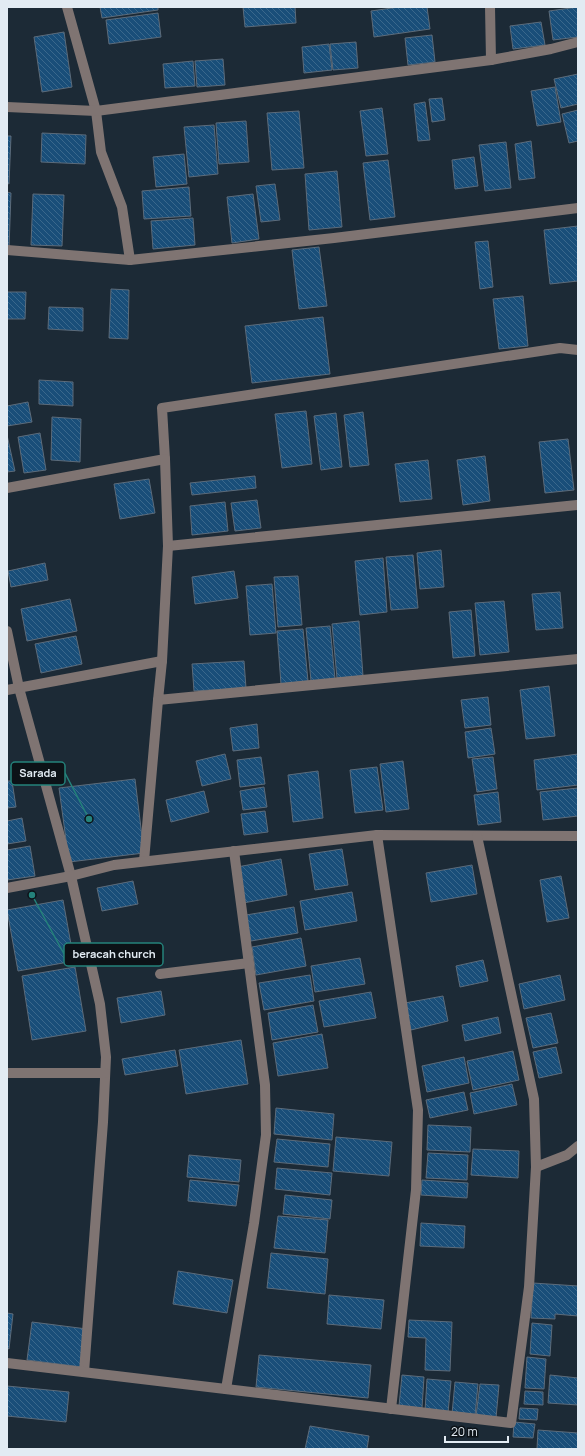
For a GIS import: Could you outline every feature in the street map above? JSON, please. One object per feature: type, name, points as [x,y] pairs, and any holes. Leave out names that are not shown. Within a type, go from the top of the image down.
[{"type":"street","points":[[67,7],[96,111],[101,152],[122,207],[130,260]]},
{"type":"street","points":[[490,7],[491,60]]},
{"type":"street","points":[[7,107],[96,111],[491,60],[551,49],[578,42]]},
{"type":"street","points":[[7,250],[130,260],[334,238],[578,208]]},
{"type":"street","points":[[144,861],[162,661],[168,546],[162,408],[560,348],[578,350]]},
{"type":"street","points":[[7,488],[165,459]]},
{"type":"street","points":[[168,546],[577,506]]},
{"type":"street","points":[[7,632],[19,688],[71,876],[100,1004],[106,1058],[84,1372]]},
{"type":"street","points":[[158,700],[578,659]]},
{"type":"street","points":[[7,690],[162,661]]},
{"type":"street","points":[[7,888],[71,876],[114,865],[377,835],[578,836]]},
{"type":"street","points":[[377,835],[418,1110],[416,1190],[391,1409]]},
{"type":"street","points":[[7,1363],[510,1423],[529,1287],[536,1167],[534,1099],[477,836]]},
{"type":"street","points":[[226,1389],[254,1223],[266,1135],[265,1085],[234,851]]},
{"type":"street","points":[[160,974],[249,964]]},
{"type":"street","points":[[7,1073],[105,1073]]},
{"type":"street","points":[[536,1167],[567,1155],[578,1146]]},
{"type":"building","points":[[100,7],[158,7],[158,10],[102,18]]},
{"type":"building","points":[[243,7],[295,7],[296,23],[245,27]]},
{"type":"building","points":[[399,7],[427,7],[430,29],[374,37],[371,11]]},
{"type":"building","points":[[578,7],[578,37],[553,40],[549,11]]},
{"type":"building","points":[[158,13],[161,37],[109,44],[106,20]]},
{"type":"building","points":[[541,22],[545,45],[513,49],[510,26]]},
{"type":"building","points":[[64,32],[72,87],[42,92],[34,37]]},
{"type":"building","points":[[432,35],[435,62],[408,65],[405,38]]},
{"type":"building","points":[[356,42],[358,68],[333,70],[330,44]]},
{"type":"building","points":[[329,44],[332,70],[304,73],[302,47]]},
{"type":"building","points":[[223,59],[225,85],[197,87],[195,61]]},
{"type":"building","points":[[193,61],[195,86],[165,88],[163,64]]},
{"type":"building","points":[[578,74],[578,104],[561,108],[554,79]]},
{"type":"building","points":[[555,87],[561,122],[537,126],[531,91]]},
{"type":"building","points":[[442,98],[445,120],[432,122],[429,99]]},
{"type":"building","points":[[425,102],[430,140],[418,141],[414,104]]},
{"type":"building","points":[[382,108],[388,154],[366,156],[360,111]]},
{"type":"building","points":[[578,110],[578,141],[569,143],[562,114]]},
{"type":"building","points":[[299,111],[304,168],[272,170],[267,113]]},
{"type":"building","points":[[246,121],[249,162],[219,164],[216,123]]},
{"type":"building","points":[[214,125],[218,174],[189,177],[184,127]]},
{"type":"building","points":[[42,133],[86,135],[85,164],[41,162]]},
{"type":"building","points":[[7,136],[11,136],[9,184],[7,183]]},
{"type":"building","points":[[531,141],[535,178],[519,180],[515,144]]},
{"type":"building","points":[[506,142],[511,188],[485,191],[479,145]]},
{"type":"building","points":[[184,154],[187,184],[156,187],[153,157]]},
{"type":"building","points":[[474,157],[478,186],[455,189],[452,160]]},
{"type":"building","points":[[388,160],[395,217],[370,220],[363,163]]},
{"type":"building","points":[[337,171],[342,227],[309,230],[305,174]]},
{"type":"building","points":[[275,184],[280,220],[261,222],[256,186]]},
{"type":"building","points":[[189,187],[191,216],[144,219],[142,191]]},
{"type":"building","points":[[7,192],[11,193],[9,248],[7,248]]},
{"type":"building","points":[[33,194],[64,195],[62,246],[31,245]]},
{"type":"building","points":[[253,194],[259,239],[232,243],[227,197]]},
{"type":"building","points":[[193,218],[195,245],[153,249],[151,221]]},
{"type":"building","points":[[578,226],[578,281],[550,284],[544,230]]},
{"type":"building","points":[[488,241],[493,287],[480,289],[475,242]]},
{"type":"building","points":[[319,247],[327,306],[299,309],[292,250]]},
{"type":"building","points":[[111,289],[129,290],[128,339],[109,338]]},
{"type":"building","points":[[7,292],[26,292],[25,319],[7,319]]},
{"type":"building","points":[[523,296],[528,346],[499,349],[493,299]]},
{"type":"building","points":[[49,307],[83,308],[83,331],[48,329]]},
{"type":"building","points":[[323,317],[330,374],[252,383],[245,326]]},
{"type":"building","points":[[39,380],[73,382],[73,406],[39,404]]},
{"type":"building","points":[[28,402],[32,422],[7,426],[7,406]]},
{"type":"building","points":[[306,411],[312,464],[282,468],[275,414]]},
{"type":"building","points":[[363,412],[369,465],[350,467],[344,415]]},
{"type":"building","points":[[336,413],[342,467],[321,470],[314,416]]},
{"type":"building","points":[[52,417],[81,419],[80,462],[51,460]]},
{"type":"building","points":[[40,433],[46,470],[24,473],[18,437]]},
{"type":"building","points":[[7,435],[15,471],[7,472]]},
{"type":"building","points":[[568,439],[574,490],[545,493],[539,442]]},
{"type":"building","points":[[485,456],[490,501],[463,505],[457,460]]},
{"type":"building","points":[[428,460],[432,499],[400,502],[395,464]]},
{"type":"building","points":[[255,476],[256,488],[192,495],[190,483]]},
{"type":"building","points":[[149,479],[155,513],[120,519],[114,484]]},
{"type":"building","points":[[257,500],[261,528],[235,531],[231,503]]},
{"type":"building","points":[[225,502],[228,531],[192,535],[190,506]]},
{"type":"building","points":[[441,550],[444,587],[420,589],[417,553]]},
{"type":"building","points":[[413,555],[418,608],[391,610],[386,557]]},
{"type":"building","points":[[383,558],[387,612],[360,615],[355,561]]},
{"type":"building","points":[[45,563],[48,580],[11,587],[8,571]]},
{"type":"building","points":[[234,571],[238,598],[195,604],[192,577]]},
{"type":"building","points":[[298,576],[302,625],[278,627],[274,577]]},
{"type":"building","points":[[272,584],[276,633],[250,635],[246,586]]},
{"type":"building","points":[[560,592],[563,628],[536,630],[532,594]]},
{"type":"building","points":[[70,599],[77,631],[27,641],[21,609]]},
{"type":"building","points":[[504,601],[509,652],[480,655],[475,603]]},
{"type":"building","points":[[471,610],[475,656],[453,658],[449,612]]},
{"type":"building","points":[[359,621],[363,676],[337,678],[332,624]]},
{"type":"building","points":[[330,626],[335,679],[311,681],[306,628]]},
{"type":"building","points":[[303,629],[308,681],[281,684],[277,631]]},
{"type":"building","points":[[76,636],[82,664],[41,673],[35,644]]},
{"type":"building","points":[[244,661],[246,688],[194,691],[192,664]]},
{"type":"building","points":[[549,686],[555,736],[526,739],[520,690]]},
{"type":"building","points":[[488,697],[491,725],[465,728],[461,700]]},
{"type":"building","points":[[257,724],[259,748],[233,751],[230,728]]},
{"type":"building","points":[[491,728],[495,754],[468,758],[465,732]]},
{"type":"building","points":[[225,754],[231,779],[202,786],[196,761]]},
{"type":"building","points":[[578,754],[578,785],[537,790],[534,760]]},
{"type":"building","points":[[261,757],[265,784],[240,787],[237,760]]},
{"type":"building","points":[[493,757],[497,789],[477,792],[472,759]]},
{"type":"building","points":[[403,761],[409,809],[386,812],[380,764]]},
{"type":"building","points":[[377,767],[383,810],[355,813],[350,770]]},
{"type":"building","points":[[318,771],[323,818],[293,822],[288,775]]},
{"type":"building","points":[[135,779],[144,853],[69,862],[59,788]]},
{"type":"building","points":[[7,781],[12,781],[16,807],[7,808]]},
{"type":"building","points":[[264,787],[267,807],[243,810],[240,791]]},
{"type":"building","points":[[578,788],[578,816],[543,820],[540,792]]},
{"type":"building","points":[[204,791],[209,812],[171,822],[166,800]]},
{"type":"building","points":[[498,792],[501,822],[478,825],[474,795]]},
{"type":"building","points":[[265,811],[268,832],[244,835],[241,814]]},
{"type":"building","points":[[22,818],[26,841],[7,844],[7,821]]},
{"type":"building","points":[[30,846],[35,876],[7,880],[7,850]]},
{"type":"building","points":[[342,849],[348,885],[315,890],[309,854]]},
{"type":"building","points":[[281,859],[287,895],[243,903],[237,867]]},
{"type":"building","points":[[472,865],[477,894],[431,902],[426,873]]},
{"type":"building","points":[[561,876],[569,918],[547,922],[540,880]]},
{"type":"building","points":[[133,881],[138,904],[102,911],[97,888]]},
{"type":"building","points":[[352,892],[357,921],[305,930],[300,901]]},
{"type":"building","points":[[63,900],[74,961],[18,971],[7,910]]},
{"type":"building","points":[[294,907],[298,933],[251,941],[246,915]]},
{"type":"building","points":[[301,938],[306,966],[256,975],[252,947]]},
{"type":"building","points":[[360,958],[365,984],[315,992],[311,966]]},
{"type":"building","points":[[483,960],[488,981],[460,987],[456,966]]},
{"type":"building","points":[[75,967],[86,1031],[32,1040],[22,976]]},
{"type":"building","points":[[310,975],[314,1001],[264,1010],[259,983]]},
{"type":"building","points":[[560,975],[565,1000],[524,1009],[519,984]]},
{"type":"building","points":[[161,991],[165,1015],[121,1023],[117,998]]},
{"type":"building","points":[[371,992],[376,1018],[324,1027],[319,1001]]},
{"type":"building","points":[[443,996],[448,1021],[411,1030],[405,1003]]},
{"type":"building","points":[[313,1005],[318,1032],[272,1040],[268,1013]]},
{"type":"building","points":[[551,1013],[558,1043],[533,1048],[526,1018]]},
{"type":"building","points":[[498,1017],[501,1033],[465,1041],[462,1025]]},
{"type":"building","points":[[322,1034],[328,1068],[278,1076],[273,1043]]},
{"type":"building","points":[[241,1040],[248,1084],[186,1094],[179,1050]]},
{"type":"building","points":[[556,1047],[562,1073],[539,1078],[533,1052]]},
{"type":"building","points":[[175,1050],[178,1066],[125,1075],[122,1059]]},
{"type":"building","points":[[513,1051],[519,1080],[473,1090],[467,1061]]},
{"type":"building","points":[[464,1057],[469,1083],[427,1092],[422,1066]]},
{"type":"building","points":[[512,1084],[517,1105],[474,1114],[470,1093]]},
{"type":"building","points":[[464,1092],[468,1110],[430,1118],[426,1100]]},
{"type":"building","points":[[276,1108],[334,1114],[332,1140],[274,1134]]},
{"type":"building","points":[[428,1125],[471,1127],[470,1152],[427,1150]]},
{"type":"building","points":[[336,1137],[392,1142],[389,1176],[333,1171]]},
{"type":"building","points":[[277,1139],[330,1144],[328,1167],[274,1162]]},
{"type":"building","points":[[473,1149],[519,1151],[518,1178],[471,1175]]},
{"type":"building","points":[[428,1153],[468,1155],[467,1180],[426,1178]]},
{"type":"building","points":[[189,1155],[241,1160],[239,1182],[187,1177]]},
{"type":"building","points":[[277,1168],[332,1173],[330,1195],[275,1189]]},
{"type":"building","points":[[190,1180],[239,1185],[236,1206],[188,1201]]},
{"type":"building","points":[[422,1180],[468,1183],[467,1198],[421,1195]]},
{"type":"building","points":[[285,1195],[332,1200],[330,1219],[283,1214]]},
{"type":"building","points":[[278,1216],[328,1220],[325,1253],[274,1248]]},
{"type":"building","points":[[421,1223],[465,1226],[464,1248],[420,1246]]},
{"type":"building","points":[[271,1253],[328,1259],[325,1294],[267,1288]]},
{"type":"building","points":[[178,1271],[233,1280],[227,1313],[173,1304]]},
{"type":"building","points":[[533,1283],[578,1286],[578,1316],[555,1314],[555,1319],[531,1318]]},
{"type":"building","points":[[329,1295],[384,1300],[381,1329],[327,1324]]},
{"type":"building","points":[[7,1313],[13,1314],[9,1349],[7,1348]]},
{"type":"building","points":[[409,1320],[452,1322],[450,1371],[425,1370],[426,1338],[408,1337]]},
{"type":"building","points":[[32,1322],[87,1329],[82,1367],[27,1360]]},
{"type":"building","points":[[532,1323],[552,1325],[550,1356],[530,1354]]},
{"type":"building","points":[[259,1355],[371,1365],[368,1398],[256,1387]]},
{"type":"building","points":[[527,1357],[546,1359],[544,1389],[525,1388]]},
{"type":"building","points":[[402,1375],[424,1377],[422,1408],[399,1406]]},
{"type":"building","points":[[550,1375],[578,1378],[578,1405],[548,1403]]},
{"type":"building","points":[[427,1379],[451,1381],[448,1413],[425,1411]]},
{"type":"building","points":[[455,1382],[478,1384],[475,1416],[452,1414]]},
{"type":"building","points":[[480,1384],[499,1385],[496,1418],[476,1416]]},
{"type":"building","points":[[7,1386],[69,1392],[66,1422],[7,1416]]},
{"type":"building","points":[[525,1391],[543,1392],[543,1405],[524,1404]]},
{"type":"building","points":[[520,1408],[538,1409],[537,1420],[519,1419]]},
{"type":"building","points":[[514,1422],[535,1424],[533,1438],[513,1437]]},
{"type":"building","points":[[310,1426],[369,1436],[367,1449],[305,1449]]},
{"type":"building","points":[[538,1430],[578,1433],[578,1449],[537,1449]]},
{"type":"place","name":"Sarada","points":[[89,819]]},
{"type":"place","name":"beracah church","points":[[32,895]]}]
